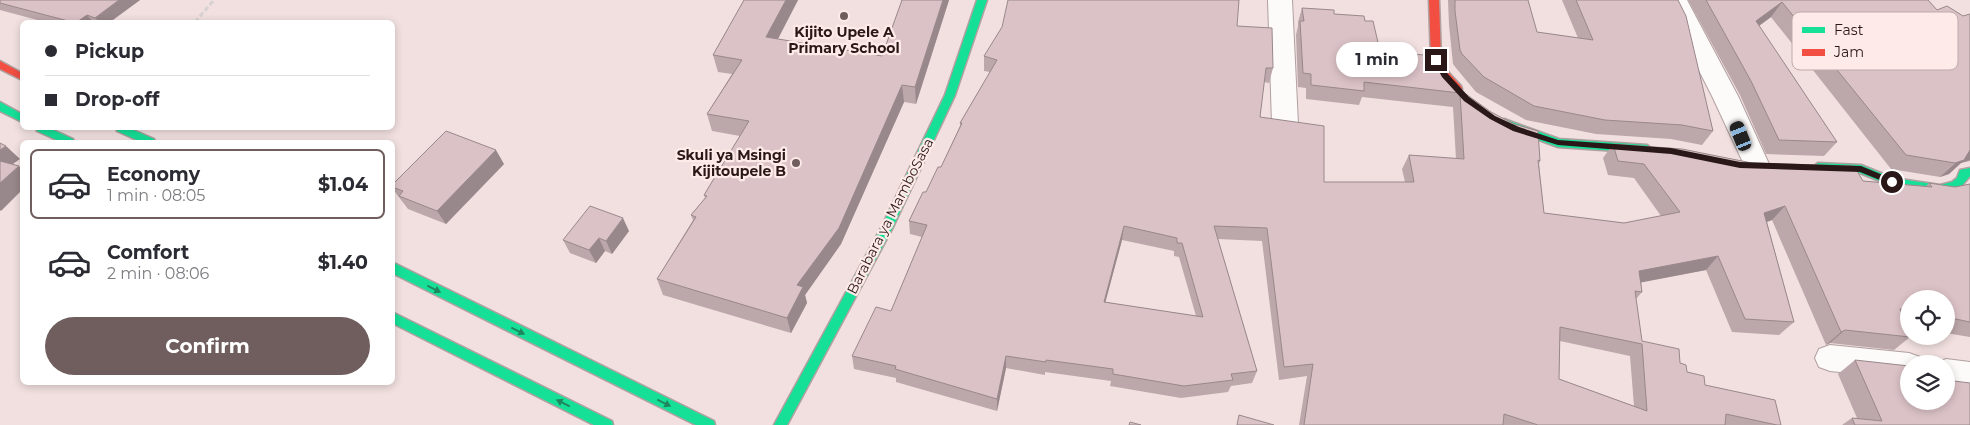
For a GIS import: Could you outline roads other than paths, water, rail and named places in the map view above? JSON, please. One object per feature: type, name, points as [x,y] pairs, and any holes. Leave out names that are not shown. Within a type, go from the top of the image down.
[{"type":"street","name":"Barabara ya MamboSasa","points":[[780,425],[886,229],[950,95],[982,0]]},
{"type":"street","points":[[1280,0],[1285,124]]},
{"type":"street","points":[[1434,0],[1436,60],[1445,75],[1466,99]]},
{"type":"street","points":[[1675,0],[1725,96],[1755,165]]},
{"type":"street","points":[[0,65],[20,75]]},
{"type":"street","points":[[0,106],[20,117]]},
{"type":"street","points":[[1493,118],[1516,129],[1558,142],[1662,151]]},
{"type":"street","points":[[45,130],[65,140]]},
{"type":"street","points":[[125,130],[146,140]]},
{"type":"street","points":[[1808,167],[1861,169],[1892,182],[1940,189],[1955,186],[1962,180],[1964,173],[1970,172]]},
{"type":"street","points":[[395,268],[709,425]]},
{"type":"street","points":[[395,319],[607,425]]},
{"type":"street","points":[[1830,358],[1900,365]]},
{"type":"street","points":[[1955,374],[1970,376]]},
{"type":"place","name":"Kijito Upele A Primary School","points":[[844,16]]},
{"type":"place","name":"Skuli ya Msingi Kijitoupele B","points":[[796,163]]}]
